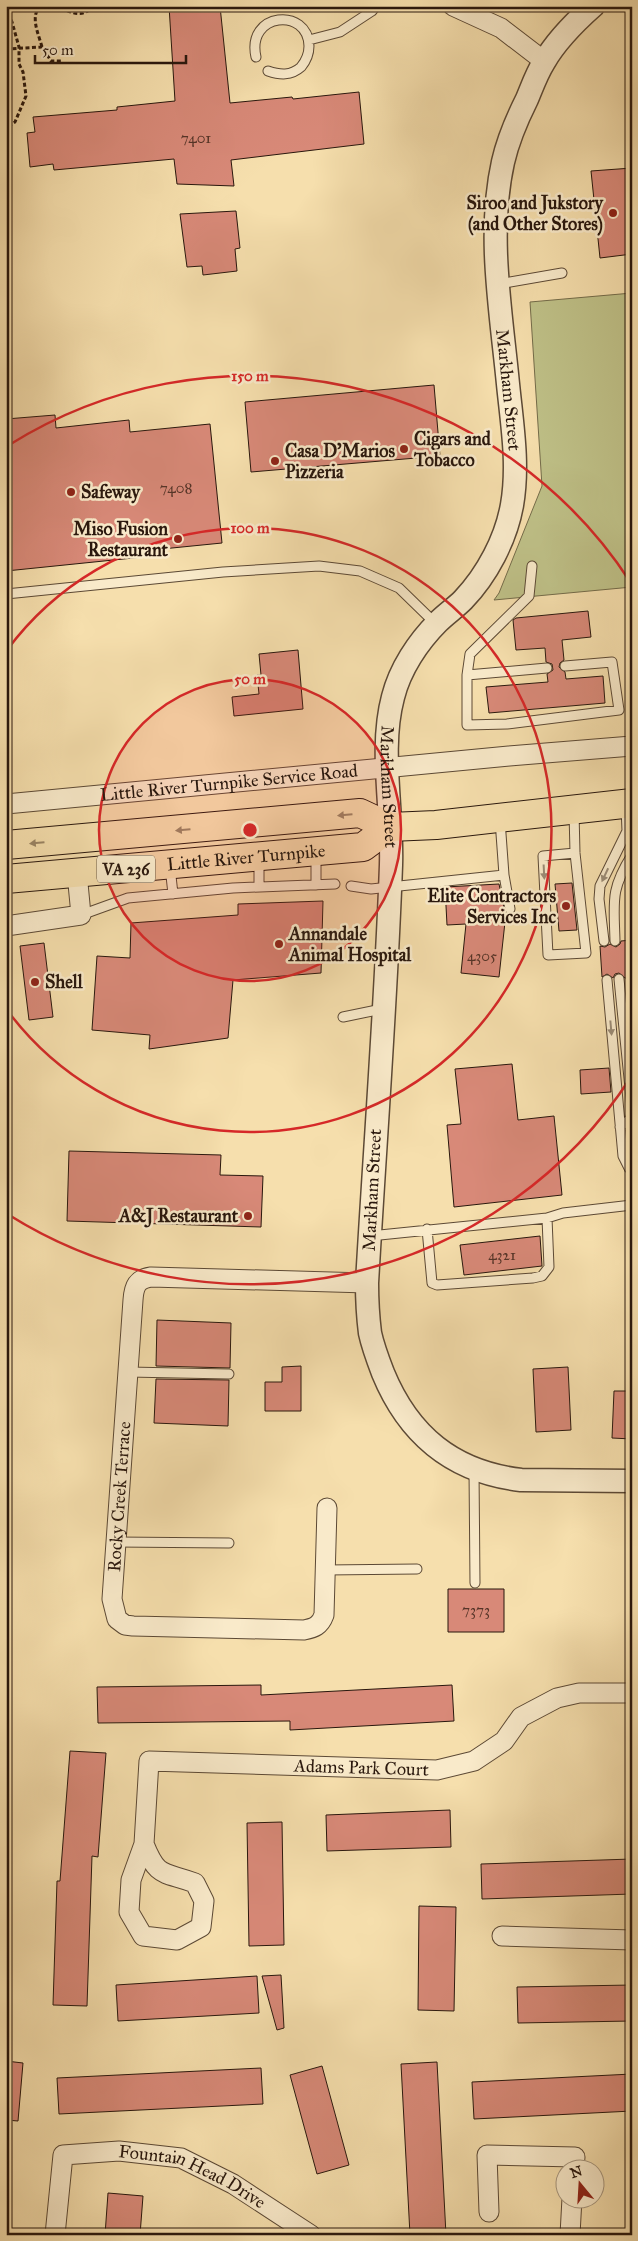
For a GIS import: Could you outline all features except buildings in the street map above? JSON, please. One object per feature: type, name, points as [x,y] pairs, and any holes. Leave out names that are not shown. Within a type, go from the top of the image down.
[{"type":"main road","name":"Little River Turnpike","points":[[6,845],[360,814],[390,827],[436,825],[629,804]]},
{"type":"main road","name":"Little River Turnpike","points":[[6,879],[363,846],[390,827]]},
{"type":"street","points":[[453,6],[501,28],[544,61]]},
{"type":"street","name":"Markham Street","points":[[593,6],[567,32],[544,61],[513,129],[504,160],[497,198],[495,232],[515,455],[512,508],[500,544],[483,576],[464,600],[436,624],[422,640],[406,664],[394,694],[387,724],[390,827],[389,886],[367,1283],[371,1334],[381,1368],[400,1408],[423,1437],[436,1448],[474,1470],[489,1475],[520,1480],[632,1481]]},
{"type":"street","name":"Little River Turnpike Service Road","points":[[6,804],[388,767],[632,746]]},
{"type":"street","points":[[6,926],[81,915],[77,873]]},
{"type":"street","name":"Rocky Creek Terrace","points":[[327,1508],[324,1615],[320,1623],[314,1627],[304,1630],[133,1626],[125,1625],[117,1619],[113,1608],[116,1542],[134,1287],[141,1279],[151,1277],[367,1283]]},
{"type":"street","name":"Adams Park Court","points":[[144,1844],[153,1865],[161,1872],[195,1883],[204,1901],[201,1927],[178,1940],[142,1936],[129,1912],[132,1880],[144,1844],[149,1761],[437,1770],[474,1761],[504,1741],[521,1717],[557,1698],[579,1693],[632,1694]]},
{"type":"street","points":[[502,1936],[632,1940]]},
{"type":"street","name":"Fountain Head Drive","points":[[55,2235],[63,2155],[119,2151],[182,2158],[234,2184],[311,2235]]},
{"type":"street","points":[[489,2212],[487,2155],[575,2158]]},
{"type":"street","points":[[570,2235],[571,2208]]},
{"type":"lane","points":[[309,40],[340,32],[372,11],[376,6]]},
{"type":"lane","points":[[256,57],[255,40],[258,32],[273,21],[282,19],[298,25],[309,40],[307,58],[295,71],[277,74],[268,71]]},
{"type":"lane","points":[[499,284],[562,273]]},
{"type":"lane","points":[[6,594],[222,572],[319,566],[360,571],[399,588],[436,624]]},
{"type":"lane","points":[[532,566],[529,596],[470,654],[467,725],[507,724],[619,710],[612,662],[564,666]]},
{"type":"lane","points":[[468,675],[547,668]]},
{"type":"lane","points":[[604,942],[599,899],[600,886],[630,835],[629,804]]},
{"type":"lane","points":[[574,809],[575,853],[586,952],[548,955],[543,856],[575,853]]},
{"type":"lane","points":[[500,818],[504,875],[510,910]]},
{"type":"lane","points":[[316,850],[316,885]]},
{"type":"lane","points":[[615,941],[614,892],[619,875],[632,854]]},
{"type":"lane","points":[[259,856],[259,887]]},
{"type":"lane","points":[[169,865],[173,894]]},
{"type":"lane","points":[[351,886],[371,888],[504,875]]},
{"type":"lane","points":[[81,915],[128,898],[259,887],[335,884]]},
{"type":"lane","points":[[619,978],[632,1108]]},
{"type":"lane","points":[[607,980],[623,1156],[628,1168],[632,1167]]},
{"type":"lane","points":[[343,1017],[382,1009]]},
{"type":"lane","points":[[620,1126],[630,1119],[632,1114]]},
{"type":"lane","points":[[370,1236],[547,1218],[563,1213],[632,1205]]},
{"type":"lane","points":[[427,1230],[432,1283],[437,1285],[523,1279],[542,1276],[550,1267],[547,1218]]},
{"type":"lane","points":[[128,1372],[229,1374]]},
{"type":"lane","points":[[474,1470],[475,1583]]},
{"type":"lane","points":[[116,1542],[229,1543]]},
{"type":"lane","points":[[326,1570],[417,1569]]},
{"type":"path","points":[[41,6],[37,9],[35,17],[42,47],[52,61],[63,61]]},
{"type":"path","points":[[55,6],[80,14],[88,13],[93,6]]},
{"type":"path","points":[[6,8],[19,47],[26,96],[15,122],[6,128]]},
{"type":"path","points":[[6,49],[42,47]]},
{"type":"green space","points":[[632,293],[632,587],[494,600],[499,593],[542,486],[530,302]]},
{"type":"place","name":"Siroo and Jukstory (and Other Stores)","points":[[613,213]]},
{"type":"place","name":"Cigars and Tobacco","points":[[404,449]]},
{"type":"place","name":"Casa D'Marios Pizzeria","points":[[275,461]]},
{"type":"place","name":"Safeway","points":[[71,492]]},
{"type":"place","name":"Miso Fusion Restaurant","points":[[178,539]]},
{"type":"place","name":"Elite Contractors Services Inc","points":[[566,906]]},
{"type":"place","name":"Annandale Animal Hospital","points":[[279,944]]},
{"type":"place","name":"Shell","points":[[35,982]]},
{"type":"place","name":"A&J Restaurant","points":[[248,1216]]}]
